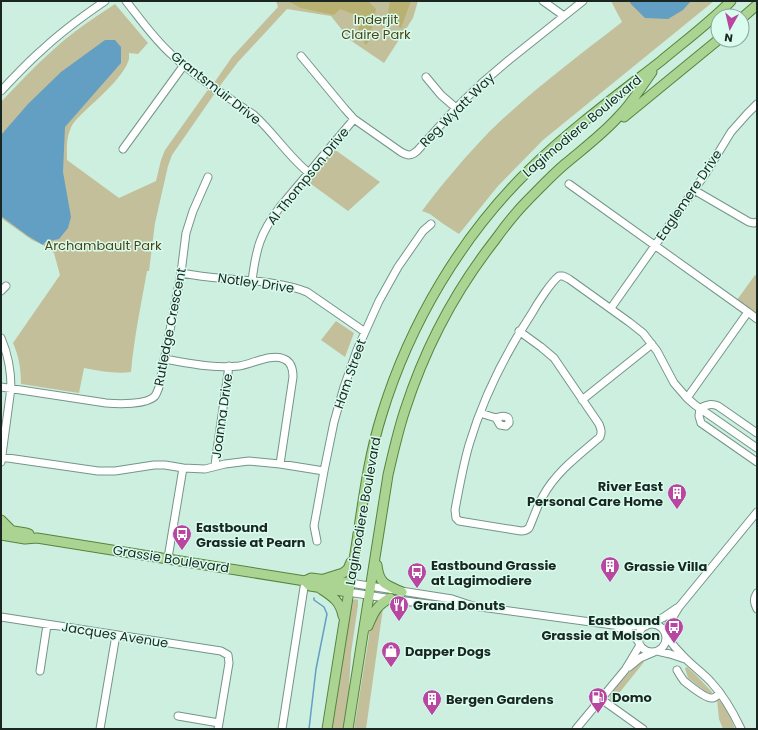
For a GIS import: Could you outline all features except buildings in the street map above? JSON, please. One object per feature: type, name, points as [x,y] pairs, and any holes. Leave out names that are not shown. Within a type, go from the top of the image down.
[{"type":"main road","name":"Lagimodiere Boulevard","points":[[327,729],[368,468],[381,415],[398,366],[432,297],[449,269],[483,221],[528,171],[549,151],[721,11],[729,1]]},
{"type":"main road","points":[[599,136],[710,46]]},
{"type":"main road","name":"Lagimodiere Boulevard","points":[[348,729],[388,475],[404,411],[429,348],[449,308],[480,259],[503,229],[522,207],[564,165],[599,136],[624,110],[659,62]]},
{"type":"main road","points":[[1,520],[12,531]]},
{"type":"main road","name":"Grassie Boulevard","points":[[1,529],[26,533],[37,538]]},
{"type":"main road","name":"Grassie Boulevard","points":[[1,535],[25,539],[37,538],[168,558],[305,581],[310,586],[316,587],[349,588]]},
{"type":"main road","points":[[324,579],[343,573],[348,569],[352,561],[356,545]]},
{"type":"main road","points":[[376,551],[378,575],[387,585],[402,592]]},
{"type":"main road","name":"Grassie Boulevard","points":[[305,581],[311,578],[324,579],[349,588]]},
{"type":"main road","points":[[316,587],[339,603],[342,610],[344,623]]},
{"type":"main road","points":[[362,640],[376,610],[380,604],[390,598]]},
{"type":"street","points":[[1,91],[43,49],[105,1]]},
{"type":"street","name":"Grantsmuir Drive","points":[[126,1],[149,30],[171,54],[254,115],[290,156],[309,173]]},
{"type":"street","points":[[543,1],[564,16]]},
{"type":"street","name":"Reg Wyatt Way","points":[[301,56],[344,109],[354,119],[401,152],[409,155],[417,151],[456,108],[487,78],[583,1]]},
{"type":"street","points":[[123,149],[184,65]]},
{"type":"street","points":[[426,77],[441,95],[456,108]]},
{"type":"street","name":"Eaglemere Drive","points":[[757,104],[731,132],[706,173],[655,247],[757,319]]},
{"type":"street","name":"Al Thompson Drive","points":[[252,281],[258,247],[270,222],[280,207],[354,119]]},
{"type":"street","name":"Rutledge Crescent","points":[[1,387],[121,404],[134,404],[151,399],[156,395],[159,387],[181,273],[186,233],[193,211],[208,177]]},
{"type":"street","points":[[569,184],[655,247],[611,308]]},
{"type":"street","points":[[694,190],[749,222],[757,222]]},
{"type":"street","name":"Ham Street","points":[[317,541],[314,526],[334,422],[357,350],[379,301],[398,267],[423,230],[430,224]]},
{"type":"street","name":"Notley Drive","points":[[181,273],[297,288],[307,292],[365,332]]},
{"type":"street","points":[[520,331],[554,358],[601,429],[602,434],[573,460],[552,482],[543,495],[529,528],[521,531],[459,520],[456,518],[455,510],[460,482],[480,413],[499,368],[520,331],[535,307],[559,276],[569,279],[611,308],[643,333],[657,351],[674,383],[687,398],[757,448]]},
{"type":"street","points":[[687,398],[748,312]]},
{"type":"street","points":[[1,338],[8,358],[11,388],[1,459],[98,471],[115,471],[154,465],[183,468],[205,468],[249,461],[324,471]]},
{"type":"street","points":[[582,400],[652,344]]},
{"type":"street","points":[[164,359],[208,366],[248,364],[272,357],[284,358],[288,361],[293,371],[293,377],[280,464]]},
{"type":"street","name":"Joanna Drive","points":[[216,466],[229,366]]},
{"type":"street","points":[[700,408],[708,404],[718,406],[757,433]]},
{"type":"street","points":[[700,408],[699,416],[701,424],[757,462]]},
{"type":"street","points":[[480,413],[496,418]]},
{"type":"street","points":[[168,558],[183,468]]},
{"type":"street","points":[[665,635],[679,607],[757,512]]},
{"type":"street","points":[[282,729],[305,581]]},
{"type":"street","name":"Grassie Boulevard","points":[[349,588],[370,591],[402,592],[452,599],[474,606]]},
{"type":"street","name":"Grassie Boulevard","points":[[370,591],[390,598],[451,606],[474,606],[613,625],[647,625]]},
{"type":"street","points":[[757,593],[754,599],[754,604],[757,609]]},
{"type":"street","points":[[626,670],[639,643],[639,633],[642,629],[679,607]]},
{"type":"street","name":"Jacques Avenue","points":[[1,617],[221,651],[228,655],[229,663],[218,726]]},
{"type":"street","points":[[576,729],[626,670],[640,658],[661,649],[664,645],[666,641],[662,628],[653,624],[647,625]]},
{"type":"street","points":[[40,671],[47,625]]},
{"type":"street","name":"Grassie Boulevard","points":[[613,625],[631,633],[639,643]]},
{"type":"street","points":[[100,729],[116,635]]},
{"type":"street","points":[[665,635],[687,660],[704,675],[720,693],[731,709],[740,729]]},
{"type":"street","points":[[639,643],[647,651],[670,654],[687,660]]},
{"type":"street","points":[[677,670],[686,683],[706,697],[715,697],[720,693]]},
{"type":"street","points":[[601,699],[644,729]]},
{"type":"street","points":[[178,716],[218,726]]},
{"type":"green space","name":"Inderjit Claire Park","points":[[276,1],[418,1],[413,18],[384,63],[350,40],[331,16],[287,9],[238,62],[219,87],[214,83],[232,57],[278,7]]},
{"type":"green space","points":[[611,1],[714,1],[543,140],[498,186],[459,234],[430,214],[422,211],[454,170],[489,132],[537,89],[622,22]]},
{"type":"green space","name":"Archambault Park","points":[[115,4],[148,43],[138,54],[129,53],[127,65],[117,79],[105,93],[73,124],[68,137],[67,160],[119,198],[156,181],[165,150],[207,91],[210,89],[215,93],[172,155],[168,166],[155,223],[149,271],[147,271],[140,309],[131,372],[113,372],[84,368],[79,393],[21,384],[19,363],[13,343],[60,275],[54,253],[43,245],[32,240],[1,218],[1,102],[60,43]]},
{"type":"green space","points":[[334,149],[380,182],[348,211],[307,181]]},
{"type":"green space","points":[[755,275],[757,276],[757,315],[737,300]]},
{"type":"green space","points":[[336,321],[354,333],[345,357],[321,340]]},
{"type":"green space","points":[[356,599],[358,600],[358,605],[351,653],[348,705],[344,729],[331,729],[351,603]]},
{"type":"green space","points":[[383,608],[366,729],[354,729],[370,628],[373,621]]},
{"type":"green space","points":[[640,660],[644,662],[612,702],[610,699],[611,693]]},
{"type":"green space","points":[[687,667],[712,693],[710,694],[706,692],[688,678],[685,668]]},
{"type":"green space","points":[[717,699],[726,708],[735,729],[723,729],[719,719]]},
{"type":"shaded area","points":[[288,1],[368,1],[376,9],[369,41],[366,45],[358,33],[359,22],[353,14],[340,9],[334,15],[301,8]]},
{"type":"shaded area","points":[[390,1],[411,1],[401,28],[387,19]]},
{"type":"water","points":[[630,1],[691,1],[683,10],[668,19],[645,18],[630,3]]},
{"type":"water","points":[[105,40],[115,40],[121,47],[121,63],[65,127],[63,172],[71,217],[68,228],[59,239],[45,242],[43,245],[1,216],[1,135],[28,104],[61,72]]},
{"type":"waterway","points":[[309,729],[316,669],[327,614],[324,607],[314,600],[314,598]]},
{"type":"place","name":"River East Personal Care Home","points":[[677,510]]},
{"type":"place","name":"Eastbound Grassie at Pearn","points":[[182,551]]},
{"type":"place","name":"Grassie Villa","points":[[610,583]]},
{"type":"place","name":"Eastbound Grassie at Lagimodiere","points":[[417,589]]},
{"type":"place","name":"Grand Donuts","points":[[399,622]]},
{"type":"place","name":"Eastbound Grassie at Molson","points":[[674,644]]},
{"type":"place","name":"Dapper Dogs","points":[[391,668]]},
{"type":"place","name":"Domo","points":[[598,714]]},
{"type":"place","name":"Bergen Gardens","points":[[432,716]]}]
